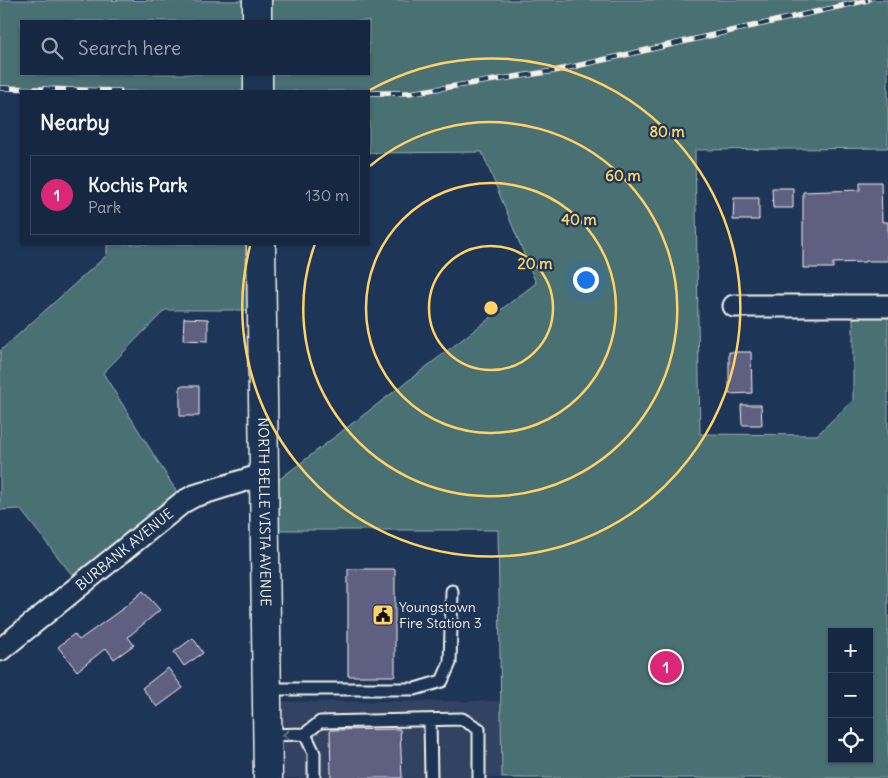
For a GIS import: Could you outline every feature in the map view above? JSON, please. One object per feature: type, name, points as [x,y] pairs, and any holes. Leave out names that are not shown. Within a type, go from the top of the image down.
[{"type":"street","points":[[257,0],[258,20]]},
{"type":"street","points":[[258,75],[258,90]]},
{"type":"street","name":"NORTH BELLE VISTA AVENUE","points":[[261,245],[268,778]]},
{"type":"street","points":[[734,306],[888,306]]},
{"type":"street","name":"BURBANK AVENUE","points":[[0,650],[183,502],[194,496],[264,476]]},
{"type":"lane","points":[[267,688],[415,688],[442,681],[450,663],[452,591]]},
{"type":"lane","points":[[267,735],[305,734],[320,722],[462,719],[479,729],[479,778]]},
{"type":"lane","points":[[430,720],[431,778]]},
{"type":"lane","points":[[305,734],[314,753],[314,778]]},
{"type":"shaded area","points":[[501,701],[502,778],[268,778],[267,702]]},
{"type":"green space","points":[[0,0],[888,0],[888,148],[695,150],[700,434],[817,435],[853,400],[853,306],[888,306],[888,778],[502,778],[498,530],[265,530],[264,491],[536,283],[482,152],[370,153],[370,90],[80,90],[0,88]]},
{"type":"green space","points":[[107,245],[261,245],[262,310],[165,310],[103,373],[183,502],[80,585],[20,509],[0,510],[0,351],[107,255]]},
{"type":"building","points":[[860,182],[881,182],[882,222],[888,222],[888,261],[833,263],[833,268],[803,268],[803,192],[860,190]]},
{"type":"building","points":[[772,188],[793,188],[793,208],[773,208]]},
{"type":"building","points":[[734,198],[759,198],[759,220],[733,220]]},
{"type":"building","points":[[184,318],[208,319],[208,341],[183,340]]},
{"type":"building","points":[[729,352],[751,352],[752,393],[729,394]]},
{"type":"building","points":[[180,386],[199,386],[199,416],[180,416]]},
{"type":"building","points":[[741,405],[761,405],[762,425],[742,425]]},
{"type":"building","points":[[348,569],[395,569],[395,676],[348,676]]},
{"type":"building","points":[[143,591],[160,610],[128,637],[134,645],[114,659],[106,648],[77,671],[58,647],[74,634],[79,640],[125,607]]},
{"type":"building","points":[[193,638],[203,653],[184,666],[174,652]]},
{"type":"building","points":[[168,668],[183,688],[157,707],[142,688]]},
{"type":"building","points":[[400,729],[402,778],[331,778],[330,730]]},
{"type":"railway","points":[[370,93],[409,93],[554,71],[868,0]]},
{"type":"railway","points":[[0,88],[80,90]]},
{"type":"place","name":"Youngstown Fire Station 3","points":[[383,615]]},
{"type":"place","name":"Kochis Park","points":[[666,667]]}]
